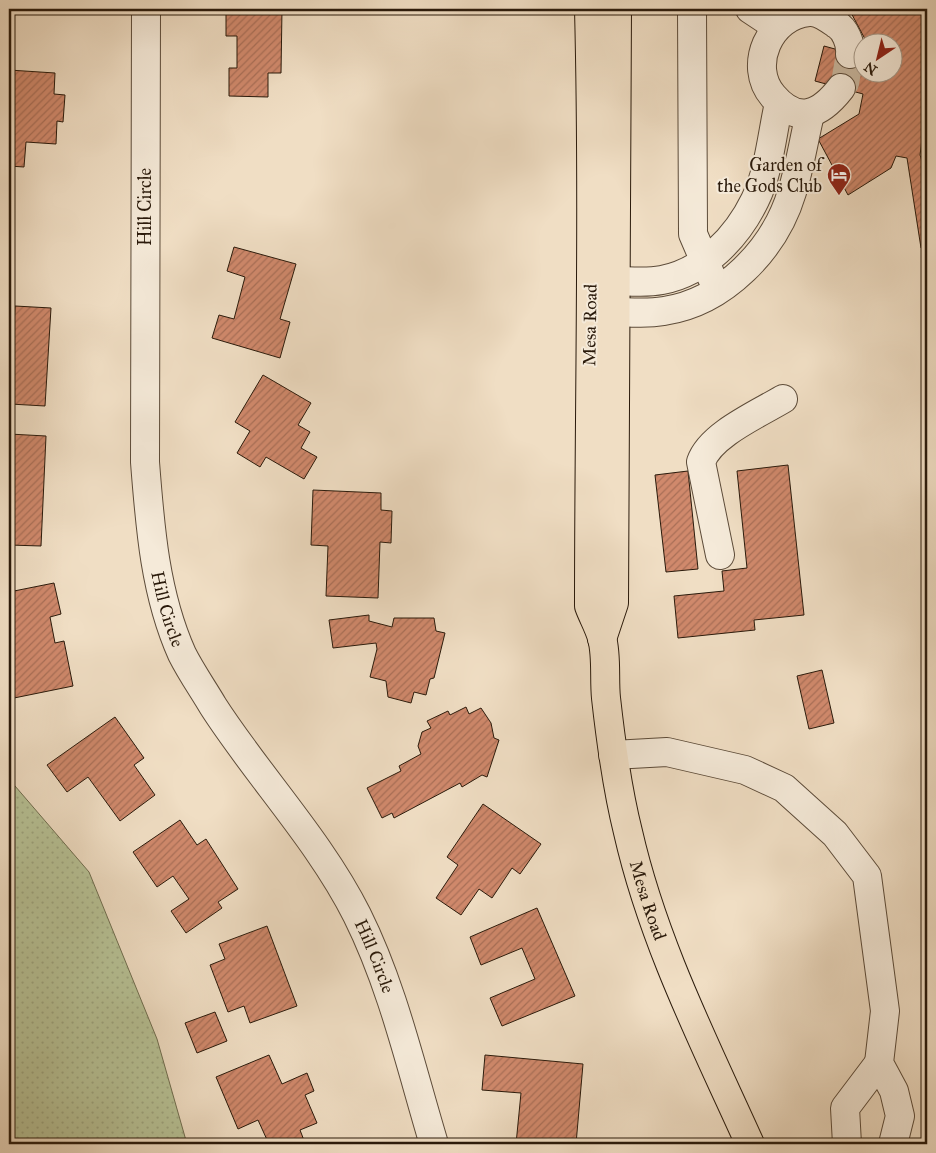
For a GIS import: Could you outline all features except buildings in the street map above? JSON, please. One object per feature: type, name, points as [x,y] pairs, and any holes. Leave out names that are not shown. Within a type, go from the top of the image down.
[{"type":"main road","name":"Mesa Road","points":[[589,9],[593,144],[603,280]]},
{"type":"main road","name":"Mesa Road","points":[[617,9],[603,280],[614,603],[602,639],[606,697],[613,756],[628,833],[643,892],[662,947],[695,1027],[750,1144]]},
{"type":"street","name":"Hill Circle","points":[[146,9],[145,462],[150,529],[168,618],[183,655],[202,688],[244,753],[301,829],[356,915],[376,958],[396,1015],[434,1144]]},
{"type":"street","points":[[692,9],[692,234],[717,290]]},
{"type":"street","points":[[750,9],[777,27]]},
{"type":"street","points":[[841,88],[822,109],[810,114],[791,111],[779,103],[769,91],[762,73],[762,58],[767,42],[785,19],[809,12],[820,14],[841,27],[851,48],[850,54]]},
{"type":"street","points":[[603,280],[661,280],[685,273],[705,262],[736,231],[755,200],[779,103]]},
{"type":"street","points":[[603,311],[663,312],[682,306],[717,290],[741,273],[768,242],[790,199],[810,114]]},
{"type":"street","points":[[759,188],[790,199]]},
{"type":"street","points":[[720,555],[701,462],[704,454],[710,445],[720,438],[783,400]]},
{"type":"street","points":[[613,756],[667,752],[745,770],[784,788],[835,834],[867,876],[885,1011],[879,1064],[845,1108],[847,1144]]},
{"type":"street","points":[[879,1064],[894,1091],[900,1116],[892,1144]]},
{"type":"green space","points":[[9,779],[89,872],[157,1039],[187,1144],[9,1144]]},
{"type":"tunnel","points":[[841,88],[845,83],[850,54]]},
{"type":"place","name":"Garden of the Gods Club","points":[[839,196]]}]
